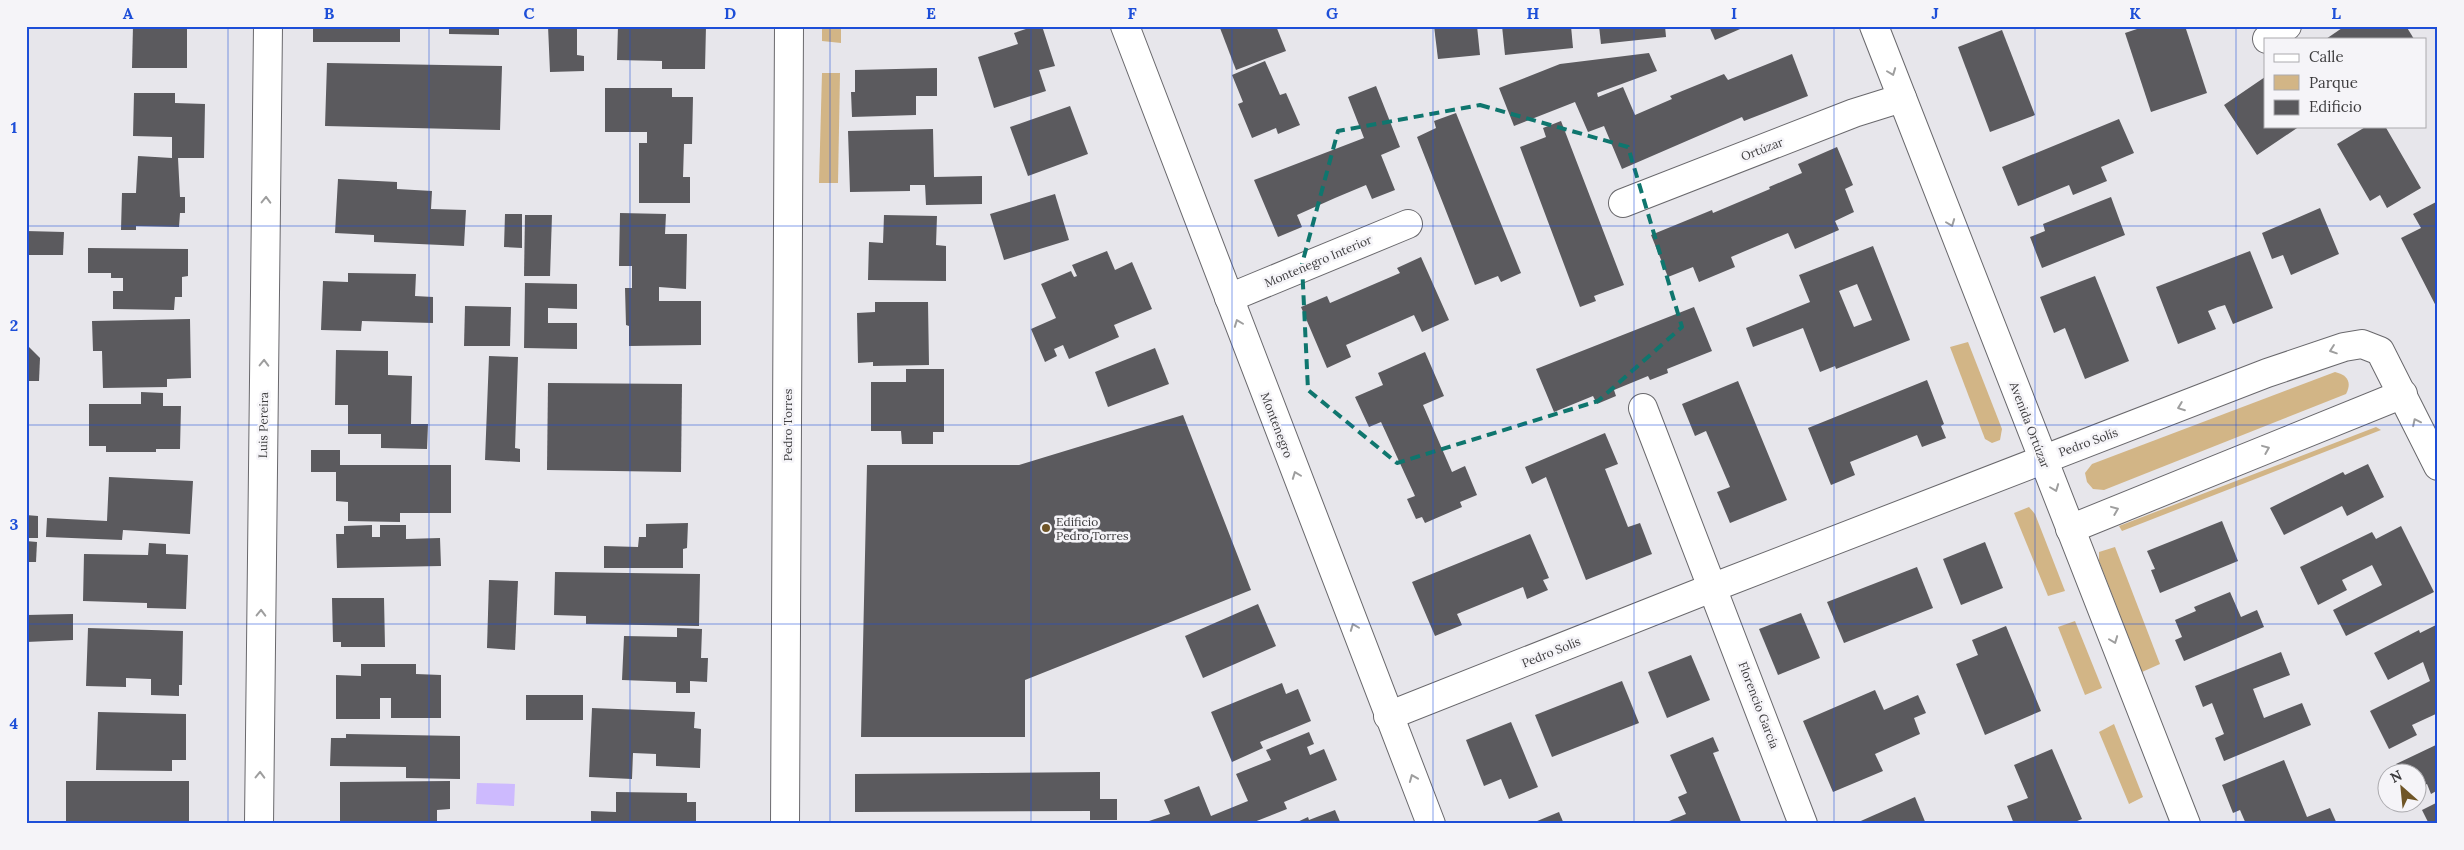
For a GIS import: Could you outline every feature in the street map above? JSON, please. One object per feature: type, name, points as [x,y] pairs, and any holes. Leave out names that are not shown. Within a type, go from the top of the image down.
[{"type":"street","name":"Luis Pereira","points":[[259,824],[268,26]]},
{"type":"street","name":"Pedro Torres","points":[[784,824],[788,26]]},
{"type":"street","name":"Montenegro","points":[[1125,26],[1431,824]]},
{"type":"street","name":"Avenida Ortúzar","points":[[1874,26],[2186,824]]},
{"type":"street","points":[[2268,38],[2287,26]]},
{"type":"street","name":"Ortúzar","points":[[1623,203],[1854,113],[1902,98]]},
{"type":"street","name":"Montenegro Interior","points":[[1229,298],[1408,224]]},
{"type":"street","name":"Pedro Solís","points":[[1388,716],[2043,459],[2267,373],[2344,346],[2362,344],[2380,350],[2402,394]]},
{"type":"street","points":[[2070,529],[2402,394],[2438,466]]},
{"type":"street","points":[[1643,408],[1714,587]]},
{"type":"street","name":"Florencio García","points":[[1714,587],[1804,824]]},
{"type":"highlighted area","points":[[1480,105],[1628,147],[1682,327],[1598,401],[1397,463],[1308,390],[1302,264],[1338,131]]},
{"type":"green space","points":[[822,26],[841,26],[841,43],[822,41]]},
{"type":"green space","points":[[822,73],[840,73],[838,183],[819,183]]},
{"type":"green space","points":[[1968,342],[2002,429],[2000,440],[1992,443],[1985,439],[1950,347]]},
{"type":"green space","points":[[2335,372],[2343,375],[2348,380],[2349,386],[2346,394],[2104,490],[2093,489],[2087,482],[2085,473],[2092,464]]},
{"type":"green space","points":[[2376,427],[2381,430],[2122,531],[2119,526]]},
{"type":"green space","points":[[2029,507],[2035,514],[2065,591],[2048,596],[2014,513]]},
{"type":"green space","points":[[2115,547],[2160,664],[2142,672],[2099,561],[2099,552]]},
{"type":"green space","points":[[2075,621],[2102,688],[2085,695],[2058,627]]},
{"type":"green space","points":[[2114,724],[2143,797],[2129,804],[2099,732]]},
{"type":"shaded area","points":[[477,783],[515,784],[514,806],[476,804]]},
{"type":"building","points":[[133,26],[187,26],[187,68],[132,68]]},
{"type":"building","points":[[313,26],[400,26],[400,42],[313,42]]},
{"type":"building","points":[[449,26],[499,26],[499,35],[449,34]]},
{"type":"building","points":[[548,26],[577,26],[577,55],[584,56],[584,71],[550,72]]},
{"type":"building","points":[[618,26],[706,26],[705,69],[662,69],[662,61],[617,60]]},
{"type":"building","points":[[1035,26],[1042,26],[1055,66],[1039,70],[1046,91],[994,108],[978,57],[1018,44],[1014,33]]},
{"type":"building","points":[[1225,26],[1276,26],[1286,51],[1236,70],[1220,28]]},
{"type":"building","points":[[1434,26],[1477,26],[1480,55],[1438,59]]},
{"type":"building","points":[[1502,26],[1571,26],[1573,48],[1505,55]]},
{"type":"building","points":[[1599,26],[1665,26],[1666,37],[1601,44]]},
{"type":"building","points":[[1709,26],[1747,26],[1715,40]]},
{"type":"building","points":[[2146,26],[2185,26],[2207,93],[2151,112],[2125,33]]},
{"type":"building","points":[[2345,26],[2406,26],[2413,38],[2327,38]]},
{"type":"building","points":[[2002,30],[2035,115],[1990,132],[1958,47]]},
{"type":"building","points":[[1649,53],[1657,71],[1597,93],[1598,97],[1623,87],[1635,115],[1672,99],[1670,96],[1724,74],[1728,80],[1792,54],[1808,96],[1744,121],[1742,117],[1622,169],[1604,126],[1588,132],[1575,102],[1514,126],[1499,88],[1560,64]]},
{"type":"building","points":[[1265,61],[1280,95],[1286,93],[1300,125],[1278,134],[1276,128],[1252,138],[1238,104],[1243,102],[1232,75]]},
{"type":"building","points":[[327,63],[502,66],[500,130],[325,126]]},
{"type":"building","points":[[937,68],[937,96],[916,96],[916,115],[852,117],[851,92],[855,92],[855,70]]},
{"type":"building","points":[[2264,78],[2264,128],[2297,128],[2257,155],[2224,105]]},
{"type":"building","points":[[1376,86],[1400,147],[1381,155],[1395,190],[1372,199],[1366,185],[1297,215],[1302,227],[1278,237],[1254,180],[1364,138],[1348,97]]},
{"type":"building","points":[[605,88],[672,88],[672,97],[693,97],[692,144],[684,144],[683,177],[690,177],[690,203],[639,203],[639,143],[647,143],[647,132],[605,132]]},
{"type":"building","points":[[134,93],[175,93],[175,103],[205,104],[204,158],[178,158],[180,197],[185,197],[185,213],[180,213],[179,227],[136,226],[136,230],[121,230],[122,193],[136,193],[138,156],[172,158],[172,137],[133,136]]},
{"type":"building","points":[[1070,106],[1088,154],[1028,176],[1010,127]]},
{"type":"building","points":[[1456,113],[1521,273],[1501,282],[1498,276],[1475,285],[1417,137],[1436,128],[1434,121]]},
{"type":"building","points":[[2119,119],[2134,153],[2101,167],[2107,181],[2073,195],[2069,185],[2018,206],[2002,167]]},
{"type":"building","points":[[1561,121],[1624,285],[1594,296],[1596,301],[1580,307],[1520,147],[1546,137],[1543,128]]},
{"type":"building","points":[[2364,128],[2386,128],[2421,188],[2387,208],[2380,195],[2370,201],[2337,144]]},
{"type":"building","points":[[933,129],[934,177],[982,176],[982,204],[926,205],[925,185],[910,185],[910,191],[850,192],[848,131]]},
{"type":"building","points":[[1837,147],[1853,185],[1845,189],[1854,212],[1835,221],[1839,230],[1795,249],[1788,233],[1731,257],[1735,267],[1699,282],[1693,267],[1668,277],[1651,235],[1712,210],[1713,213],[1770,189],[1769,187],[1802,173],[1798,164]]},
{"type":"building","points":[[338,179],[397,182],[397,189],[432,191],[431,209],[466,210],[464,246],[374,242],[374,235],[335,233]]},
{"type":"building","points":[[1055,194],[1069,240],[1004,260],[990,214]]},
{"type":"building","points":[[2111,197],[2125,235],[2042,268],[2030,237],[2045,231],[2043,224]]},
{"type":"building","points":[[2438,201],[2438,310],[2401,238],[2421,228],[2413,214]]},
{"type":"building","points":[[2320,208],[2339,254],[2291,275],[2283,255],[2272,259],[2262,233]]},
{"type":"building","points":[[620,213],[666,214],[665,234],[687,234],[686,289],[659,287],[659,301],[701,301],[701,345],[629,346],[629,326],[626,325],[625,288],[632,288],[632,266],[619,266]]},
{"type":"building","points":[[505,214],[522,214],[522,248],[504,247]]},
{"type":"building","points":[[525,215],[552,215],[550,276],[524,276]]},
{"type":"building","points":[[884,215],[937,216],[936,245],[946,246],[946,281],[868,280],[869,242],[883,243]]},
{"type":"building","points":[[26,231],[64,232],[63,255],[26,255]]},
{"type":"building","points":[[1873,246],[1910,340],[1836,369],[1835,366],[1820,372],[1803,328],[1753,347],[1746,328],[1810,302],[1799,275]],"holes":[[[1857,284],[1872,320],[1854,327],[1839,291]]]},
{"type":"building","points":[[88,248],[188,249],[188,276],[182,277],[182,297],[175,297],[174,310],[113,309],[113,291],[123,291],[123,278],[111,278],[111,273],[88,273]]},
{"type":"building","points":[[1107,251],[1115,270],[1132,262],[1152,309],[1114,325],[1119,337],[1069,359],[1063,345],[1054,349],[1057,356],[1045,362],[1031,329],[1056,318],[1041,284],[1071,271],[1074,277],[1077,276],[1072,265]]},
{"type":"building","points":[[2250,251],[2273,308],[2233,324],[2225,305],[2218,307],[2208,311],[2216,329],[2178,344],[2156,287]]},
{"type":"building","points":[[1421,257],[1449,320],[1422,332],[1414,315],[1346,345],[1351,357],[1327,368],[1301,307],[1327,296],[1330,303],[1400,273],[1397,268]]},
{"type":"building","points":[[348,273],[416,274],[415,296],[433,297],[433,323],[362,321],[361,331],[321,330],[323,281],[348,282]]},
{"type":"building","points":[[2095,276],[2129,361],[2085,379],[2065,328],[2054,333],[2040,297]]},
{"type":"building","points":[[525,283],[577,284],[577,309],[548,308],[548,323],[577,323],[577,349],[524,348]]},
{"type":"building","points":[[875,302],[928,302],[929,365],[873,366],[873,362],[858,363],[857,313],[875,312]]},
{"type":"building","points":[[465,306],[511,307],[510,346],[464,346]]},
{"type":"building","points":[[1694,307],[1712,351],[1667,369],[1668,373],[1650,380],[1648,376],[1614,390],[1616,396],[1597,404],[1593,396],[1554,412],[1536,369]]},
{"type":"building","points":[[190,319],[191,378],[167,379],[167,387],[103,388],[102,351],[93,351],[92,321]]},
{"type":"building","points":[[26,344],[40,358],[39,381],[26,381]]},
{"type":"building","points":[[1155,348],[1169,384],[1108,407],[1095,372]]},
{"type":"building","points":[[336,350],[388,351],[388,375],[412,376],[411,424],[428,424],[427,449],[381,448],[381,434],[348,434],[348,405],[335,405]]},
{"type":"building","points":[[1425,352],[1444,396],[1423,405],[1452,472],[1465,466],[1477,495],[1460,502],[1462,507],[1425,523],[1422,517],[1416,519],[1407,499],[1415,496],[1381,422],[1369,427],[1355,397],[1383,385],[1378,373]]},
{"type":"building","points":[[489,356],[518,357],[515,448],[520,449],[520,462],[485,460]]},
{"type":"building","points":[[906,369],[944,369],[944,432],[933,432],[933,444],[902,444],[901,431],[871,431],[871,382],[906,382]]},
{"type":"building","points":[[1927,380],[1944,424],[1941,426],[1946,438],[1922,447],[1917,435],[1850,462],[1855,475],[1831,485],[1808,428]]},
{"type":"building","points":[[1738,381],[1787,500],[1730,523],[1717,492],[1730,487],[1706,431],[1695,436],[1682,404]]},
{"type":"building","points":[[548,383],[682,384],[681,472],[547,470]]},
{"type":"building","points":[[141,392],[163,393],[163,406],[181,406],[180,449],[156,449],[156,452],[106,452],[106,446],[89,446],[89,404],[141,404]]},
{"type":"building","name":"Edificio Pedro Torres","points":[[1183,415],[1251,590],[1025,680],[1025,737],[861,737],[867,465],[1019,465]]},
{"type":"building","points":[[1605,433],[1618,464],[1605,469],[1628,527],[1640,523],[1652,554],[1586,580],[1546,477],[1532,484],[1525,467]]},
{"type":"building","points":[[311,450],[340,450],[340,465],[451,465],[451,513],[400,513],[400,522],[348,521],[348,502],[336,501],[336,472],[311,472]]},
{"type":"building","points":[[2368,464],[2384,497],[2347,516],[2342,506],[2284,535],[2270,508],[2343,472],[2345,475]]},
{"type":"building","points":[[109,477],[193,481],[190,534],[123,530],[122,540],[46,537],[47,518],[107,521]]},
{"type":"building","points":[[26,515],[38,516],[38,538],[26,538]]},
{"type":"building","points":[[2222,521],[2238,561],[2160,593],[2151,570],[2155,569],[2147,551]]},
{"type":"building","points":[[688,523],[687,548],[683,549],[683,568],[604,568],[604,546],[638,547],[639,537],[646,537],[646,524]]},
{"type":"building","points":[[372,525],[372,537],[380,537],[380,525],[406,525],[406,539],[440,538],[441,566],[337,568],[336,534],[344,534],[344,526]]},
{"type":"building","points":[[2401,526],[2434,592],[2346,636],[2333,610],[2382,585],[2372,565],[2342,580],[2347,590],[2318,605],[2300,567],[2372,532],[2376,539]]},
{"type":"building","points":[[1530,534],[1549,578],[1543,580],[1548,590],[1527,599],[1523,587],[1457,614],[1462,625],[1435,636],[1412,582]]},
{"type":"building","points":[[26,541],[37,542],[36,562],[26,562]]},
{"type":"building","points":[[1985,542],[2003,588],[1961,605],[1943,559]]},
{"type":"building","points":[[149,543],[166,544],[166,554],[188,555],[186,609],[147,608],[147,603],[83,601],[84,554],[148,555]]},
{"type":"building","points":[[1917,567],[1933,608],[1844,643],[1827,602]]},
{"type":"building","points":[[555,572],[700,574],[699,626],[586,624],[586,616],[554,615]]},
{"type":"building","points":[[489,580],[518,581],[515,650],[487,648]]},
{"type":"building","points":[[2230,592],[2241,617],[2257,610],[2264,627],[2184,661],[2175,640],[2182,637],[2175,620],[2196,611],[2194,607]]},
{"type":"building","points":[[332,598],[384,598],[385,647],[341,647],[341,642],[333,642]]},
{"type":"building","points":[[1258,604],[1276,646],[1203,678],[1185,636]]},
{"type":"building","points":[[1801,613],[1820,658],[1778,675],[1759,629]]},
{"type":"building","points":[[73,614],[73,640],[26,642],[26,615]]},
{"type":"building","points":[[2438,624],[2438,713],[2412,725],[2417,735],[2389,749],[2370,711],[2430,681],[2423,662],[2388,680],[2374,653],[2419,630],[2420,633]]},
{"type":"building","points":[[2006,626],[2041,711],[1985,735],[1956,664],[1978,655],[1972,640]]},
{"type":"building","points":[[88,628],[183,631],[182,685],[179,685],[179,696],[151,695],[151,679],[126,678],[126,687],[86,686]]},
{"type":"building","points":[[677,628],[702,629],[701,658],[708,658],[707,682],[690,681],[690,693],[676,693],[676,682],[622,680],[624,636],[677,637]]},
{"type":"building","points":[[2281,652],[2290,675],[2253,689],[2264,718],[2302,703],[2311,725],[2224,761],[2215,738],[2224,734],[2212,703],[2203,707],[2195,686]]},
{"type":"building","points":[[1691,655],[1710,700],[1667,718],[1648,672]]},
{"type":"building","points":[[361,664],[416,664],[416,674],[441,675],[441,718],[391,718],[391,698],[380,698],[380,719],[336,719],[336,675],[361,676]]},
{"type":"building","points":[[1622,681],[1639,723],[1552,757],[1535,715]]},
{"type":"building","points":[[1282,683],[1286,694],[1298,689],[1311,721],[1260,742],[1263,748],[1232,762],[1211,712]]},
{"type":"building","points":[[1875,690],[1884,710],[1918,695],[1926,713],[1914,718],[1920,734],[1875,754],[1883,771],[1833,792],[1803,721]]},
{"type":"building","points":[[526,695],[583,695],[583,720],[526,720]]},
{"type":"building","points":[[592,708],[695,712],[694,728],[701,729],[700,768],[656,766],[656,754],[633,753],[632,779],[589,777]]},
{"type":"building","points":[[98,712],[186,714],[186,760],[172,760],[172,771],[96,770]]},
{"type":"building","points":[[1511,722],[1538,787],[1509,799],[1501,779],[1484,786],[1466,740]]},
{"type":"building","points":[[1309,732],[1314,744],[1307,747],[1310,755],[1324,749],[1337,780],[1284,802],[1287,809],[1249,824],[1150,824],[1149,821],[1170,814],[1164,800],[1199,786],[1211,816],[1248,801],[1236,774],[1271,760],[1266,750]]},
{"type":"building","points":[[346,734],[460,736],[460,779],[406,778],[406,767],[330,766],[331,738],[346,738]]},
{"type":"building","points":[[1713,737],[1719,751],[1713,753],[1742,824],[1662,824],[1686,814],[1678,797],[1687,793],[1670,755]]},
{"type":"building","points":[[2438,744],[2438,790],[2431,794],[2426,784],[2426,762],[2400,762]]},
{"type":"building","points":[[2052,749],[2082,819],[2070,824],[2014,824],[2007,806],[2028,798],[2014,765]]},
{"type":"building","points":[[2284,760],[2307,817],[2330,808],[2337,824],[2246,824],[2240,810],[2233,813],[2222,785]]},
{"type":"building","points":[[1100,772],[1100,799],[1117,799],[1117,820],[1090,820],[1090,811],[855,812],[855,774]]},
{"type":"building","points":[[66,781],[189,781],[189,824],[66,823]]},
{"type":"building","points":[[450,781],[450,809],[437,810],[437,824],[340,824],[340,782]]},
{"type":"building","points":[[616,792],[687,793],[687,802],[696,802],[696,824],[591,824],[591,811],[616,812]]},
{"type":"building","points":[[1915,797],[1926,824],[1854,824]]},
{"type":"building","points":[[2438,802],[2438,824],[2429,824],[2423,812],[2426,812],[2426,808]]},
{"type":"building","points":[[1335,810],[1341,824],[1293,824],[1308,817],[1309,820]]},
{"type":"building","points":[[1559,812],[1564,824],[1530,824]]},
{"type":"place","name":"Edificio Pedro Torres","points":[[1046,528]]}]
